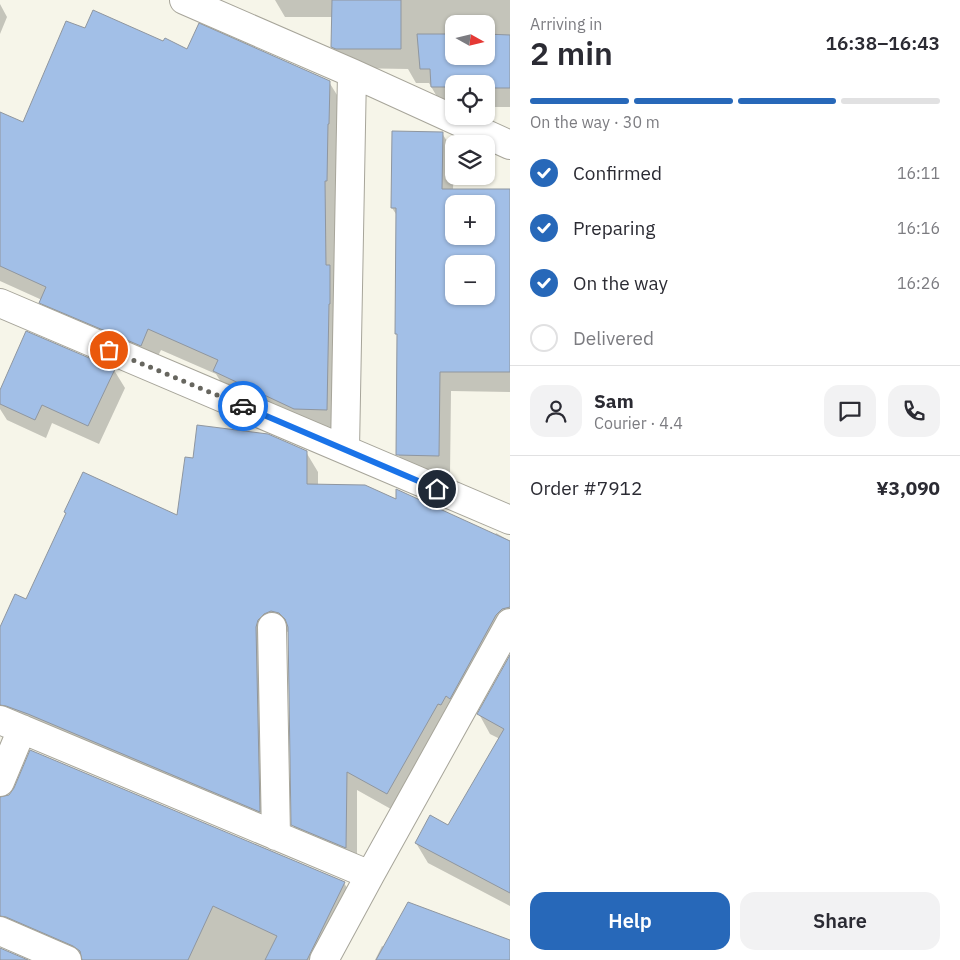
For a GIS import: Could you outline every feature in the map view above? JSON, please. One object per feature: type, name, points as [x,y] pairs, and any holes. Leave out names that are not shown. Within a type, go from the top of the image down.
[{"type":"street","points":[[184,0],[352,73],[510,145]]},
{"type":"street","points":[[345,449],[352,73]]},
{"type":"street","points":[[0,303],[510,520]]},
{"type":"street","points":[[324,960],[510,624]]},
{"type":"street","points":[[272,627],[276,836]]},
{"type":"street","points":[[0,782],[11,724],[370,875]]},
{"type":"street","points":[[0,931],[66,960]]},
{"type":"building","points":[[332,0],[401,0],[401,49],[336,49],[331,47]]},
{"type":"building","points":[[93,10],[163,41],[165,38],[187,49],[199,23],[330,81],[327,181],[325,181],[326,265],[330,265],[327,410],[294,409],[213,371],[218,360],[148,329],[141,346],[39,303],[46,287],[0,266],[0,112],[23,122],[66,21],[85,28]]},
{"type":"building","points":[[417,34],[445,34],[445,65],[495,65],[495,34],[510,35],[510,88],[495,88],[495,75],[445,75],[445,87],[431,87],[430,69],[420,69]]},
{"type":"building","points":[[392,131],[443,132],[442,189],[510,189],[510,372],[440,372],[439,456],[396,455],[396,208],[391,208]]},
{"type":"building","points":[[26,331],[115,369],[88,426],[42,405],[35,420],[0,404],[0,390]]},
{"type":"building","points":[[197,425],[268,434],[307,451],[307,484],[365,485],[396,499],[396,489],[510,541],[510,607],[502,609],[496,615],[450,699],[446,696],[441,705],[438,704],[387,794],[347,772],[346,848],[291,825],[288,627],[285,619],[279,613],[271,611],[264,614],[258,620],[256,627],[260,812],[28,714],[0,705],[0,627],[15,594],[26,599],[83,472],[177,515],[185,457],[193,458]]},
{"type":"building","points":[[510,655],[510,893],[415,843],[430,815],[448,825],[504,729],[477,714]]},
{"type":"building","points":[[30,750],[345,882],[307,960],[265,960],[277,936],[213,906],[188,960],[82,960],[80,951],[73,946],[0,916],[0,797],[9,795],[14,788]]},
{"type":"building","points":[[408,902],[510,940],[510,960],[376,960]]},
{"type":"building","points":[[0,948],[28,960],[0,960]]},
{"type":"way so far","points":[[109,350],[243,406]]},
{"type":"route","points":[[243,406],[437,489]]}]
